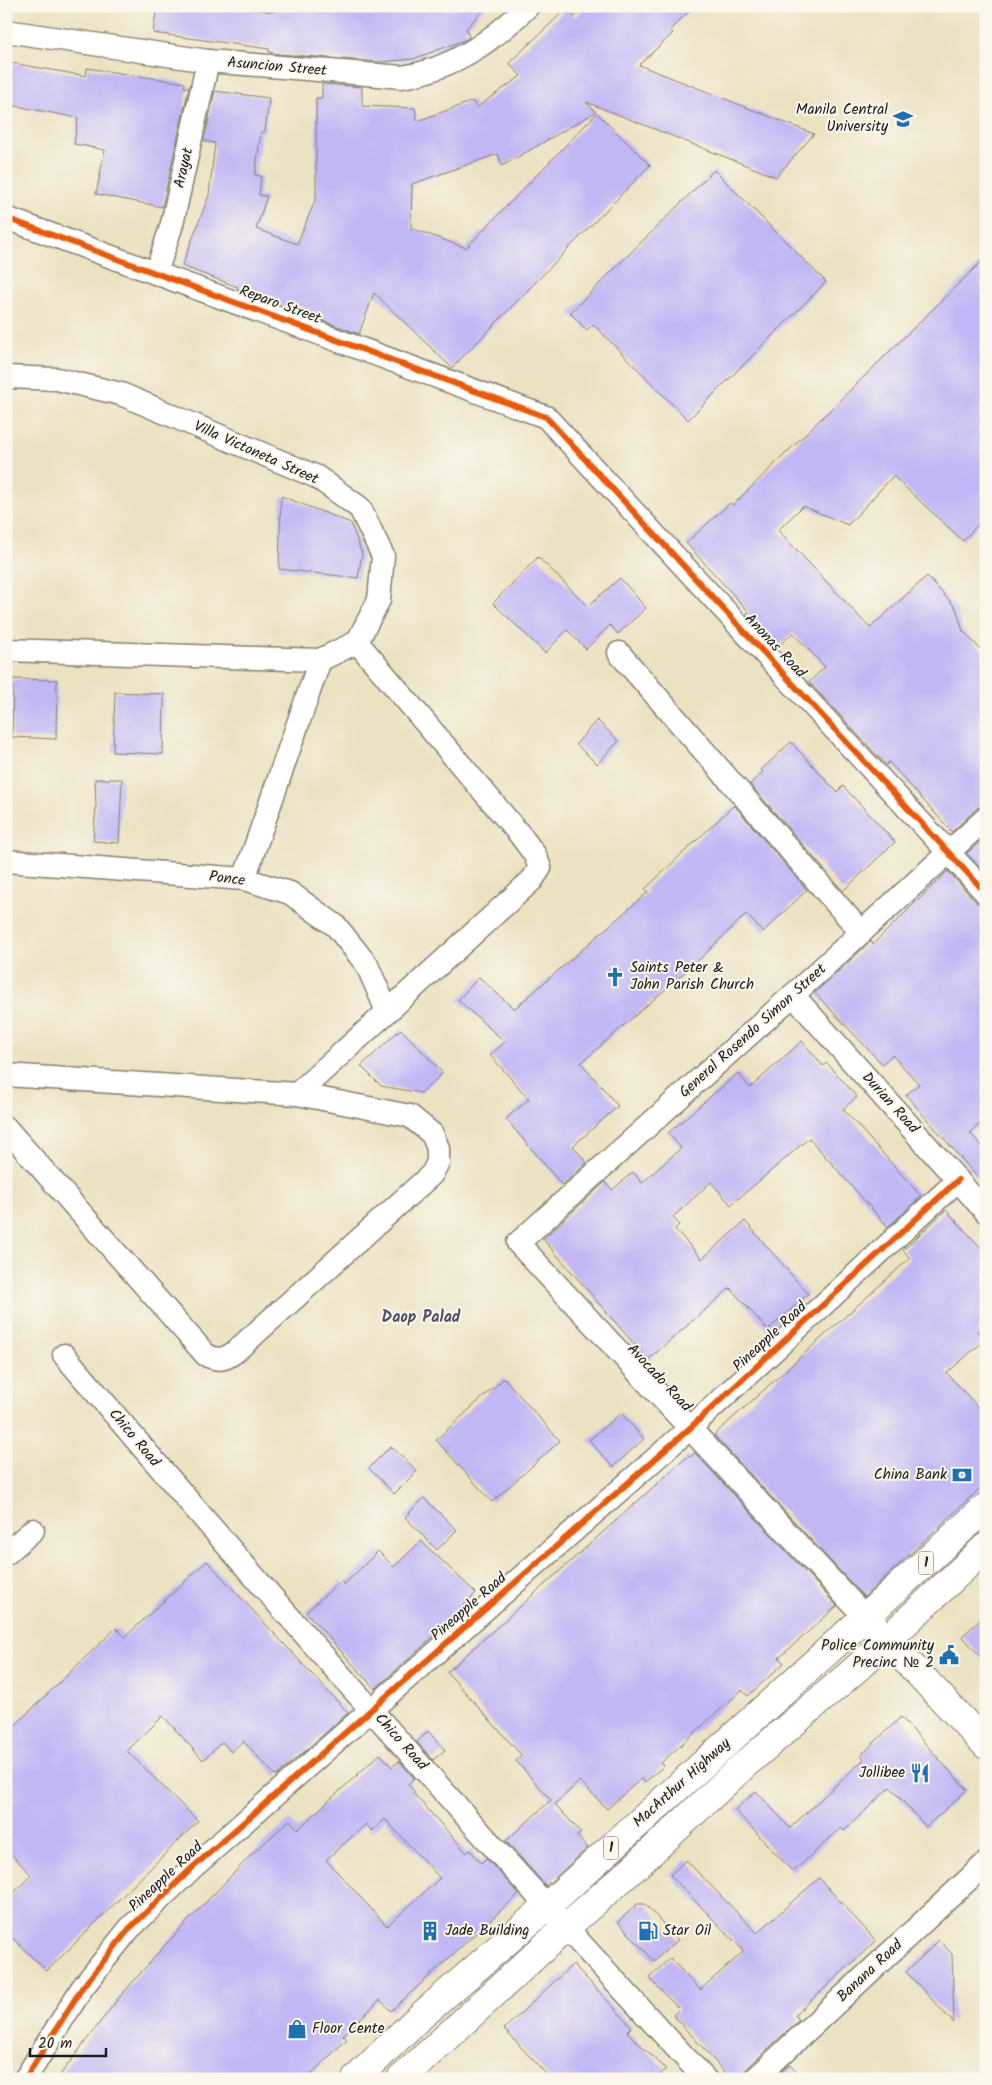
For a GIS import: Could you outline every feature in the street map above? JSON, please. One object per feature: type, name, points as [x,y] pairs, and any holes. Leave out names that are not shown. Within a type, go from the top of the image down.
[{"type":"main road","name":"MacArthur Highway","points":[[356,2079],[413,2023],[546,1908],[986,1507]]},
{"type":"main road","name":"MacArthur Highway","points":[[400,2079],[565,1928],[636,1866],[742,1766],[886,1640],[986,1548]]},
{"type":"main road","points":[[866,1618],[986,1745]]},
{"type":"street","name":"Asuncion Street","points":[[6,31],[208,61],[402,77],[422,74],[465,56],[484,45],[528,6]]},
{"type":"street","name":"Arayat","points":[[156,273],[172,224],[208,61]]},
{"type":"street","name":"Reparo Street","points":[[6,218],[546,416]]},
{"type":"street","name":"Villa Victoneta Street","points":[[6,377],[58,379],[121,394],[317,477],[360,508],[383,556],[379,600],[357,642]]},
{"type":"street","name":"Anonas Road","points":[[546,416],[986,893]]},
{"type":"street","points":[[6,650],[320,660],[357,642],[521,836],[540,864],[532,880],[298,1094]]},
{"type":"street","points":[[619,653],[861,932]]},
{"type":"street","points":[[244,879],[320,660]]},
{"type":"street","name":"General Rosendo Simon Street","points":[[518,1243],[794,995],[986,818]]},
{"type":"street","name":"Ponce","points":[[6,861],[244,879],[290,894],[336,926],[367,964],[387,1011]]},
{"type":"street","name":"Durian Road","points":[[794,995],[986,1212]]},
{"type":"street","points":[[6,1075],[298,1094],[410,1116],[432,1134],[438,1148],[438,1162],[432,1174],[236,1351],[227,1358],[215,1360],[206,1355],[6,1128]]},
{"type":"street","name":"Pineapple Road","points":[[25,2079],[82,1988],[129,1929],[191,1869],[689,1429],[958,1180]]},
{"type":"street","name":"Avocado Road","points":[[518,1243],[866,1618]]},
{"type":"street","name":"Chico Road","points":[[64,1355],[213,1531],[546,1908],[705,2079]]},
{"type":"street","points":[[6,1554],[33,1530]]},
{"type":"street","name":"Banana Road","points":[[755,2079],[986,1863]]},
{"type":"building","points":[[157,6],[231,6],[274,12],[275,6],[486,6],[466,29],[469,37],[465,40],[413,59],[381,62],[279,54],[269,52],[269,49],[153,33]]},
{"type":"building","points":[[586,6],[694,6],[670,30],[673,33],[639,65],[814,134],[776,177],[586,102],[596,112],[502,166],[498,154],[412,184],[411,228],[466,248],[597,113],[650,165],[452,368],[374,293],[359,334],[237,289],[238,287],[182,266],[209,195],[215,143],[204,141],[215,91],[269,98],[265,132],[261,132],[255,175],[261,176],[259,195],[267,196],[256,229],[297,244],[316,198],[316,98],[322,98],[322,84],[362,87],[362,106],[415,108],[417,121],[473,101],[476,108],[521,76],[509,63],[567,8],[575,17]]},
{"type":"building","points":[[6,62],[86,76],[87,68],[185,83],[184,87],[189,87],[162,207],[96,194],[105,150],[74,144],[78,118],[11,105],[11,103],[6,102]]},
{"type":"building","points":[[714,170],[826,282],[688,420],[593,324],[587,330],[570,313]]},
{"type":"building","points":[[986,257],[986,516],[963,541],[893,476],[848,525],[803,506],[778,530],[870,628],[927,576],[956,608],[963,631],[986,655],[986,805],[977,808],[952,832],[889,762],[886,765],[809,682],[825,667],[793,633],[777,647],[746,614],[749,612],[686,543],[730,503],[733,505]]},
{"type":"building","points":[[281,496],[351,523],[362,554],[358,578],[279,569]]},
{"type":"building","points":[[538,557],[588,606],[620,578],[646,608],[618,634],[610,625],[586,649],[567,630],[545,653],[493,603]]},
{"type":"building","points":[[13,679],[57,680],[56,739],[12,737]]},
{"type":"building","points":[[115,692],[164,694],[163,754],[113,752]]},
{"type":"building","points":[[597,720],[619,741],[597,764],[576,744]]},
{"type":"building","points":[[791,742],[837,792],[843,786],[895,842],[843,891],[750,784],[763,772],[761,770]]},
{"type":"building","points":[[95,779],[122,779],[119,843],[93,841],[96,807]]},
{"type":"building","points":[[734,805],[807,890],[763,932],[746,914],[701,958],[581,1063],[618,1106],[573,1146],[587,1163],[562,1185],[506,1119],[529,1099],[490,1055],[505,1042],[458,1000],[479,977],[514,1009],[648,892],[645,889]]},
{"type":"building","points":[[986,836],[986,873],[967,853]]},
{"type":"building","points":[[948,871],[976,902],[986,906],[986,1118],[970,1133],[986,1150],[986,1187],[906,1095],[919,1084],[892,1055],[882,1064],[815,993],[871,941],[873,944]]},
{"type":"building","points":[[401,1029],[443,1073],[421,1093],[381,1086],[361,1066]]},
{"type":"building","points":[[802,1041],[823,1066],[827,1063],[857,1097],[843,1109],[921,1196],[888,1227],[809,1138],[731,1205],[711,1182],[673,1217],[679,1225],[675,1229],[702,1259],[745,1221],[808,1294],[768,1330],[730,1288],[648,1360],[543,1239],[605,1182],[612,1190],[633,1172],[642,1183],[681,1148],[668,1133],[738,1073],[750,1088]]},
{"type":"building","points":[[946,1210],[986,1253],[986,1322],[977,1331],[985,1340],[947,1373],[986,1416],[986,1483],[864,1597],[714,1435],[910,1258],[903,1250]]},
{"type":"building","points":[[504,1378],[560,1441],[492,1502],[436,1440]]},
{"type":"building","points":[[621,1413],[644,1439],[613,1467],[589,1440]]},
{"type":"building","points":[[391,1446],[417,1471],[394,1494],[369,1468]]},
{"type":"building","points":[[695,1453],[837,1606],[779,1658],[784,1663],[748,1696],[742,1690],[661,1763],[664,1766],[645,1782],[642,1778],[607,1809],[580,1781],[555,1804],[581,1833],[577,1836],[588,1848],[546,1886],[506,1841],[551,1800],[516,1761],[522,1756],[447,1672],[688,1456],[690,1457]]},
{"type":"building","points":[[424,1498],[457,1530],[437,1550],[405,1517]]},
{"type":"building","points":[[421,1541],[476,1593],[432,1638],[375,1689],[306,1612],[341,1581],[344,1585],[378,1551],[394,1567]]},
{"type":"building","points":[[207,1561],[348,1713],[276,1776],[243,1741],[231,1752],[222,1742],[203,1760],[163,1716],[127,1751],[198,1821],[47,1971],[6,1932],[6,1901],[31,1875],[6,1849],[6,1734],[116,1628],[125,1637]]},
{"type":"building","points":[[986,1615],[986,1662],[962,1636]]},
{"type":"building","points":[[901,1717],[967,1790],[926,1827],[890,1787],[844,1831],[841,1828],[793,1872],[735,1810],[756,1791],[790,1828],[864,1759],[861,1755]]},
{"type":"building","points":[[428,1731],[445,1750],[433,1760],[417,1742]]},
{"type":"building","points":[[380,1754],[392,1767],[399,1761],[414,1778],[408,1784],[415,1792],[413,1793],[467,1853],[470,1850],[481,1863],[486,1858],[519,1894],[391,2011],[380,2000],[343,2035],[347,2039],[306,2079],[57,2079],[117,2000],[165,1945],[253,1853],[290,1820],[298,1829]],"holes":[[[385,1819],[440,1878],[387,1926],[326,1860],[366,1824],[372,1831]]]},
{"type":"building","points":[[686,1860],[757,1933],[819,1878],[876,1941],[795,2015],[799,2020],[746,2069],[742,2079],[731,2079],[673,2015],[679,2009],[649,1978],[670,1958],[700,1990],[743,1952],[670,1875]]},
{"type":"building","name":"Star Oil","points":[[637,1904],[645,1904],[678,1940],[654,1961],[618,1922]]},
{"type":"building","points":[[939,1940],[952,1954],[954,2023],[906,1972]]},
{"type":"building","points":[[573,1964],[632,2027],[627,2032],[666,2069],[656,2079],[551,2079],[504,2029]]},
{"type":"building","points":[[790,2065],[803,2079],[774,2079]]},
{"type":"cycle path","points":[[6,218],[546,417],[986,893]]},
{"type":"cycle path","points":[[25,2079],[82,1988],[129,1929],[191,1869],[689,1429],[958,1180]]},
{"type":"place","name":"Manila Central University","points":[[903,119]]},
{"type":"place","name":"Saints Peter & John Parish Church","points":[[615,977]]},
{"type":"place","name":"China Bank","points":[[962,1475]]},
{"type":"place","name":"Police Community Precinc № 2","points":[[949,1655]]},
{"type":"place","name":"Jollibee","points":[[920,1773]]},
{"type":"place","name":"Jade Building","points":[[430,1931]]},
{"type":"place","name":"Star Oil","points":[[648,1931]]},
{"type":"place","name":"Floor Cente","points":[[297,2029]]},
{"type":"district","name":"Daop Palad","points":[[421,1317]]}]
